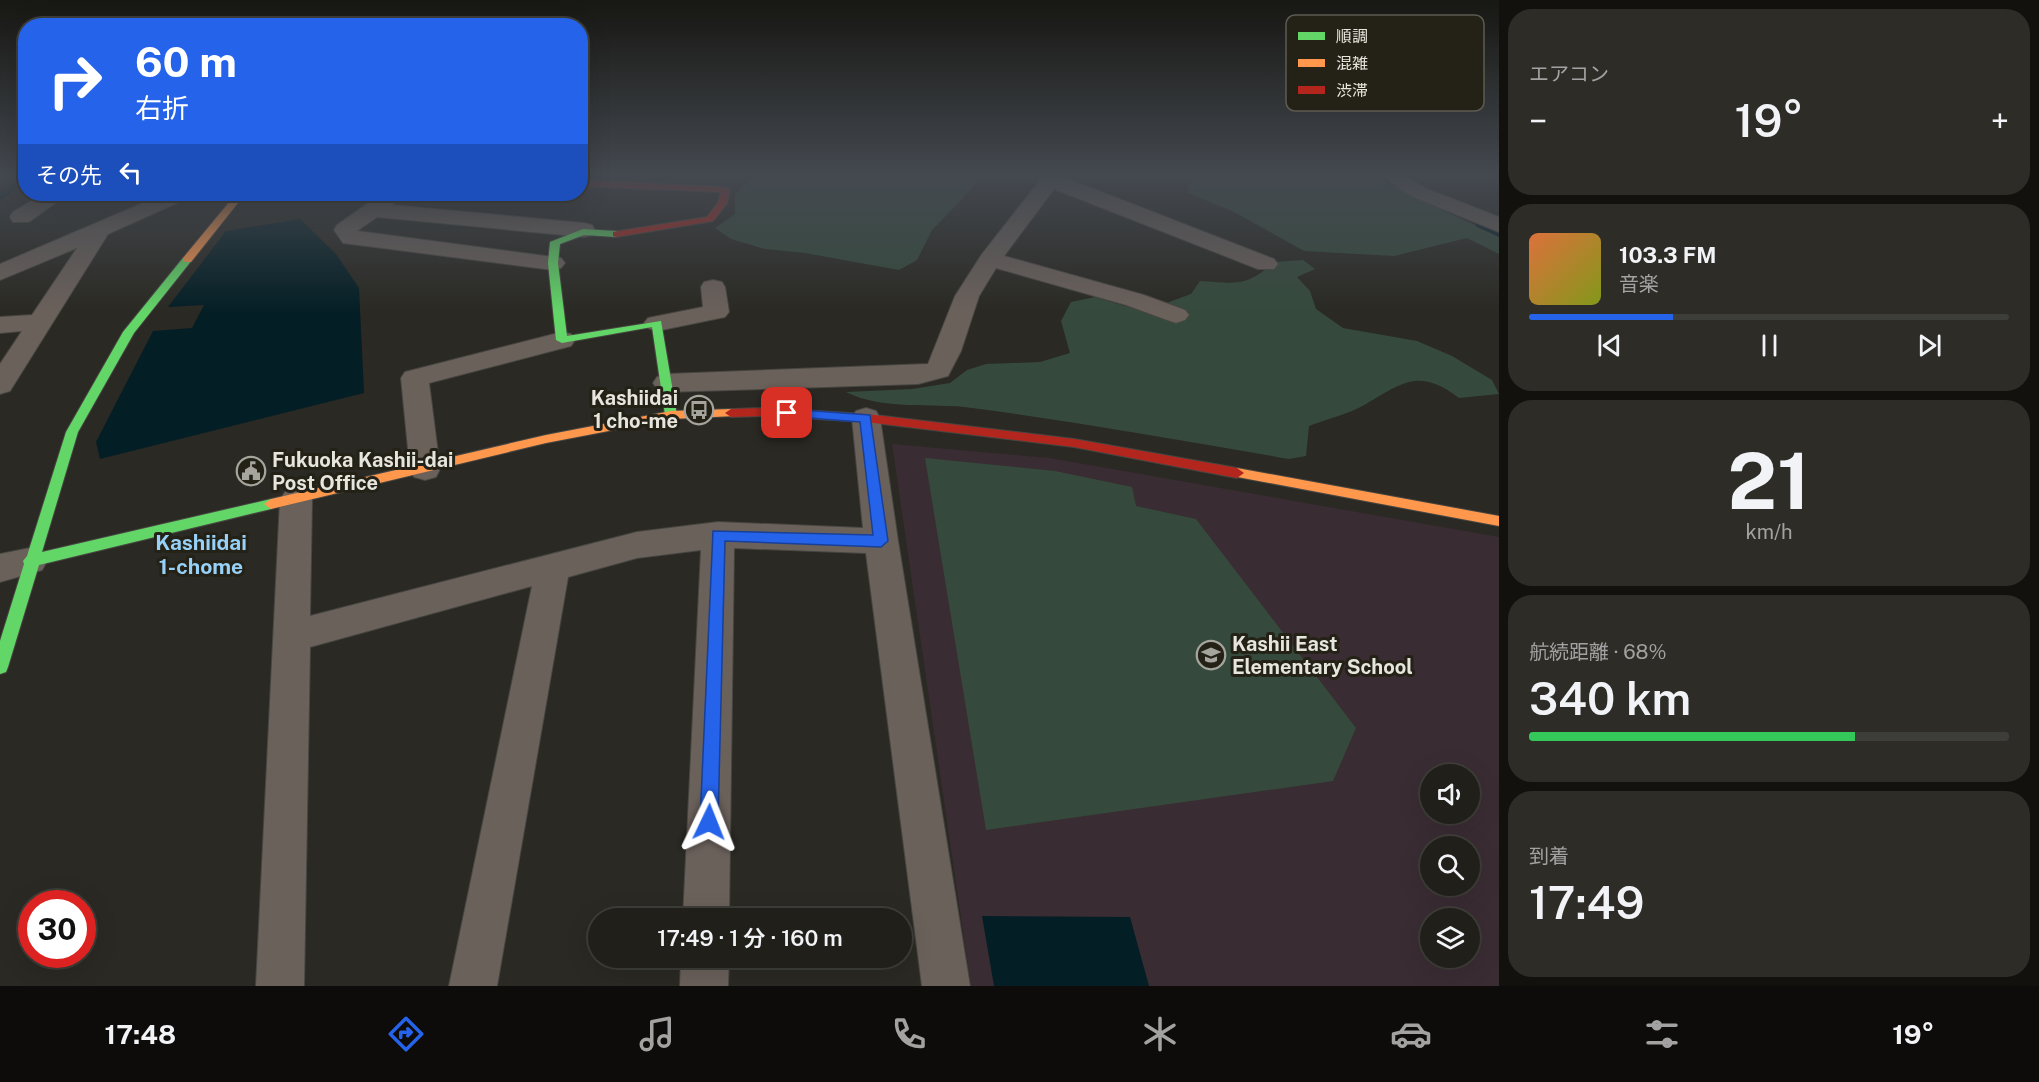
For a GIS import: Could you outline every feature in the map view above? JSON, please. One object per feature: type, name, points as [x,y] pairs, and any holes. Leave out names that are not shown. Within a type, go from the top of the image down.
[{"type":"street","points":[[0,273],[120,221]]},
{"type":"street","points":[[0,667],[15,564],[72,432],[129,332],[218,221]]},
{"type":"street","points":[[358,221],[345,230],[351,238],[553,263]]},
{"type":"street","points":[[489,221],[624,234],[698,221]]},
{"type":"street","points":[[667,383],[918,375],[938,370],[948,351],[967,296],[990,259],[1019,221]]},
{"type":"street","points":[[1160,221],[1266,264]]},
{"type":"street","points":[[562,340],[553,263],[555,242],[567,234],[584,230]]},
{"type":"street","points":[[0,385],[99,231]]},
{"type":"street","points":[[990,259],[1135,300],[1176,315]]},
{"type":"street","points":[[425,469],[415,378],[562,340],[716,312],[713,287]]},
{"type":"street","points":[[0,325],[41,322]]},
{"type":"street","points":[[657,323],[671,415]]},
{"type":"street","points":[[15,564],[296,500],[546,439],[671,415],[767,412],[866,418],[1074,443],[1499,521]]},
{"type":"street","points":[[866,418],[881,541],[946,986]]},
{"type":"street","points":[[280,986],[296,500]]},
{"type":"street","points":[[292,636],[637,544],[718,535],[881,541]]},
{"type":"street","points":[[706,908],[718,535]]},
{"type":"street","points":[[473,986],[553,567]]},
{"type":"street","points":[[704,986],[705,968]]},
{"type":"shaded area","name":"Kashii East Elementary School","points":[[892,444],[1050,458],[1499,537],[1499,986],[971,986]]},
{"type":"green space","points":[[725,221],[941,221],[932,230],[917,260],[899,270],[805,253],[765,249],[731,239],[715,228]]},
{"type":"green space","points":[[1250,221],[1466,221],[1499,236],[1499,254],[1467,238],[1394,256],[1304,251]]},
{"type":"green space","points":[[1303,260],[1315,269],[1297,277],[1310,291],[1316,309],[1343,328],[1417,341],[1452,356],[1492,380],[1499,394],[1459,398],[1433,383],[1422,381],[1402,385],[1352,411],[1309,426],[1306,456],[1289,459],[1012,413],[956,406],[876,402],[846,392],[912,389],[950,383],[967,370],[986,364],[1040,362],[1070,353],[1061,321],[1071,302],[1095,297],[1125,306],[1150,309],[1191,294],[1200,281],[1240,282],[1256,276],[1274,262]]},
{"type":"green space","points":[[925,458],[1055,471],[1132,487],[1136,506],[1196,519],[1356,728],[1333,781],[986,830]]},
{"type":"water","points":[[288,221],[302,221],[336,254],[359,288],[364,393],[100,459],[96,442],[153,331],[192,328],[204,305],[168,307],[226,231]]},
{"type":"water","points":[[982,916],[1130,917],[1149,986],[994,986]]},
{"type":"waterway","points":[[1479,224],[1499,233]]},
{"type":"traffic: fast","points":[[616,234],[583,232],[555,242],[553,263],[562,340],[657,323],[671,415]]},
{"type":"traffic: fast","points":[[0,667],[72,432],[129,332],[187,260]]},
{"type":"traffic: fast","points":[[30,561],[271,504]]},
{"type":"traffic: slow","points":[[187,260],[218,221]]},
{"type":"traffic: slow","points":[[271,504],[546,439],[671,415],[731,413]]},
{"type":"traffic: slow","points":[[1237,473],[1499,521]]},
{"type":"traffic: jam","points":[[616,234],[697,221]]},
{"type":"traffic: jam","points":[[731,413],[767,412],[866,418],[1074,443],[1237,473]]},
{"type":"place","name":"Kashiidai 1 cho-me","points":[[699,410]]},
{"type":"place","name":"Fukuoka Kashii-dai Post Office","points":[[251,471]]},
{"type":"place","name":"Kashii East Elementary School","points":[[1211,655]]},
{"type":"district","name":"Kashiidai 1-chome","points":[[201,554]]},
{"type":"route","points":[[709,822],[718,535],[881,541],[866,418],[787,413]]}]
